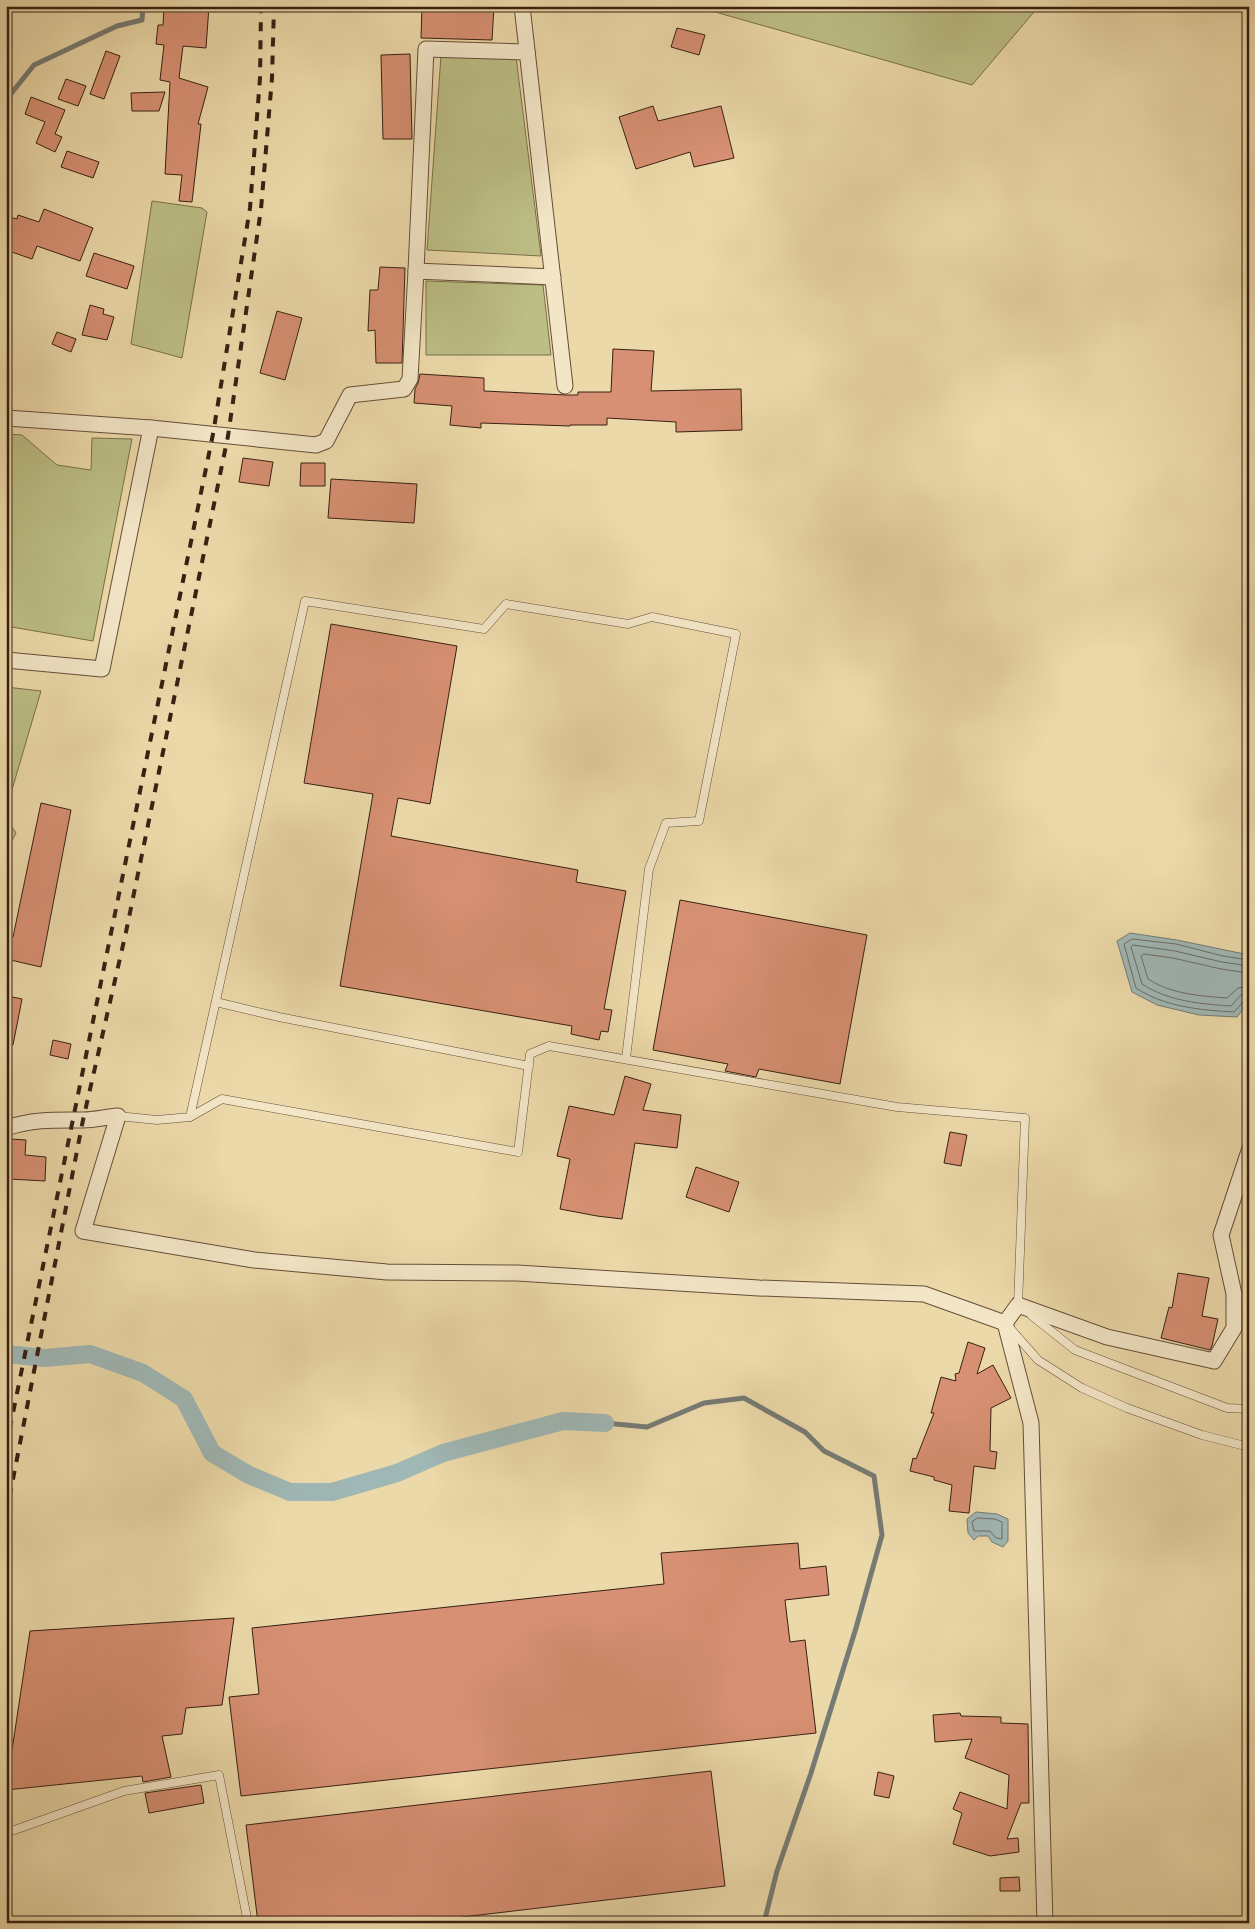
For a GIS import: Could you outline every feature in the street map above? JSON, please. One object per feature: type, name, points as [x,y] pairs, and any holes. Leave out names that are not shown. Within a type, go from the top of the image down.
[{"type":"street","points":[[522,6],[565,386]]},
{"type":"street","points":[[6,418],[151,428],[316,445],[326,441],[350,395],[404,389],[410,378],[426,49],[527,52]]},
{"type":"street","points":[[416,271],[553,277]]},
{"type":"street","points":[[6,660],[102,669],[151,428]]},
{"type":"street","points":[[6,1128],[28,1121],[84,1120],[118,1116],[83,1231],[254,1260],[387,1272],[517,1273],[759,1288],[924,1294],[1005,1323]]},
{"type":"street","points":[[1005,1323],[1018,1305],[1107,1337],[1214,1361],[1234,1328],[1234,1294],[1221,1235],[1249,1151]]},
{"type":"street","points":[[1005,1323],[1031,1422],[1045,1923]]},
{"type":"lane","points":[[190,1117],[305,601],[484,629],[506,604],[628,624],[652,617],[736,634],[699,820],[666,823],[649,870],[626,1058]]},
{"type":"lane","points":[[216,1002],[279,1017],[528,1066]]},
{"type":"lane","points":[[118,1116],[157,1120],[190,1117],[222,1099],[518,1152],[530,1054],[550,1046],[626,1058],[897,1108],[1025,1118],[1018,1305],[1075,1350],[1227,1408],[1249,1410]]},
{"type":"lane","points":[[1005,1323],[1038,1360],[1082,1388],[1128,1408],[1202,1435],[1249,1447]]},
{"type":"lane","points":[[1249,1601],[1247,1618],[1249,1623]]},
{"type":"lane","points":[[6,1833],[124,1791],[219,1775],[248,1923]]},
{"type":"green space","points":[[694,6],[1039,6],[972,85]]},
{"type":"green space","points":[[441,56],[516,57],[541,256],[427,250]]},
{"type":"green space","points":[[152,201],[202,208],[207,212],[182,358],[131,344]]},
{"type":"green space","points":[[426,281],[543,285],[551,355],[426,355]]},
{"type":"green space","points":[[6,434],[22,435],[57,465],[91,470],[92,438],[132,439],[93,641],[6,626]]},
{"type":"green space","points":[[6,687],[41,691],[6,810]]},
{"type":"green space","points":[[6,818],[16,833],[6,852]]},
{"type":"water","points":[[1130,933],[1177,940],[1249,955],[1249,1002],[1237,1017],[1199,1015],[1157,1005],[1132,992],[1117,941]]},
{"type":"water","points":[[976,1512],[997,1514],[1008,1519],[1008,1541],[1003,1547],[992,1542],[988,1536],[978,1536],[974,1540],[968,1533],[967,1519]]},
{"type":"building","points":[[164,6],[209,6],[206,48],[183,46],[179,78],[208,87],[198,124],[201,124],[192,202],[179,201],[182,175],[165,174],[170,82],[160,80],[164,45],[156,44],[158,25],[163,25]]},
{"type":"building","points":[[422,6],[494,6],[492,40],[421,38]]},
{"type":"building","points":[[677,28],[705,35],[699,55],[671,47]]},
{"type":"building","points":[[106,51],[120,56],[104,99],[90,94]]},
{"type":"building","points":[[410,54],[412,139],[383,139],[381,55]]},
{"type":"building","points":[[66,79],[86,86],[78,106],[58,99]]},
{"type":"building","points":[[165,92],[159,111],[132,111],[131,93]]},
{"type":"building","points":[[31,97],[65,110],[55,134],[62,137],[55,152],[36,143],[45,122],[25,114]]},
{"type":"building","points":[[653,106],[658,121],[721,106],[734,158],[694,167],[690,152],[636,169],[619,117]]},
{"type":"building","points":[[67,151],[99,162],[93,178],[61,167]]},
{"type":"building","points":[[44,209],[93,228],[80,261],[37,246],[32,259],[6,250],[6,216],[17,219],[18,215],[39,222]]},
{"type":"building","points":[[94,253],[134,266],[127,289],[86,276]]},
{"type":"building","points":[[380,267],[405,268],[402,363],[376,363],[375,330],[368,331],[370,290],[378,290]]},
{"type":"building","points":[[90,305],[104,309],[103,314],[114,317],[107,340],[82,335]]},
{"type":"building","points":[[277,311],[302,318],[285,380],[260,373]]},
{"type":"building","points":[[57,332],[76,339],[71,352],[52,344]]},
{"type":"building","points":[[613,349],[654,351],[651,391],[741,389],[742,430],[676,432],[676,422],[607,418],[607,425],[570,426],[481,423],[481,428],[450,425],[452,406],[414,403],[415,389],[420,374],[484,378],[484,391],[566,395],[578,395],[578,392],[611,392]]},
{"type":"building","points":[[243,458],[273,462],[269,486],[239,482]]},
{"type":"building","points":[[301,463],[325,463],[325,486],[300,486]]},
{"type":"building","points":[[331,479],[417,484],[414,523],[328,518]]},
{"type":"building","points":[[331,624],[457,646],[430,804],[398,798],[391,836],[578,870],[576,882],[626,891],[604,1009],[612,1010],[608,1032],[601,1031],[599,1040],[571,1034],[572,1026],[340,986],[373,794],[304,783]]},
{"type":"building","points":[[41,803],[71,810],[41,967],[6,959],[6,936],[13,937]]},
{"type":"building","points":[[680,900],[867,935],[840,1084],[759,1069],[756,1077],[725,1071],[728,1064],[653,1050]]},
{"type":"building","points":[[8,996],[22,999],[13,1045],[6,1044],[6,1007]]},
{"type":"building","points":[[53,1040],[71,1044],[68,1059],[50,1055]]},
{"type":"building","points":[[625,1076],[651,1084],[643,1110],[681,1115],[677,1148],[635,1143],[622,1219],[560,1209],[570,1159],[557,1156],[569,1106],[614,1115]]},
{"type":"building","points":[[950,1132],[967,1135],[961,1166],[944,1163]]},
{"type":"building","points":[[11,1139],[26,1140],[25,1155],[46,1157],[45,1181],[9,1179]]},
{"type":"building","points":[[696,1167],[739,1182],[729,1212],[686,1197]]},
{"type":"building","points":[[1178,1273],[1209,1278],[1202,1316],[1218,1319],[1210,1350],[1161,1338],[1169,1307],[1172,1308]]},
{"type":"building","points":[[968,1342],[985,1348],[977,1374],[993,1365],[1011,1398],[991,1408],[990,1451],[997,1452],[995,1469],[974,1466],[969,1513],[949,1511],[952,1485],[934,1480],[934,1477],[910,1471],[913,1458],[916,1459],[934,1413],[931,1413],[941,1377],[956,1381],[955,1374],[959,1373]]},
{"type":"building","points":[[798,1543],[800,1569],[826,1566],[829,1595],[785,1600],[790,1642],[805,1640],[816,1733],[241,1796],[229,1697],[259,1694],[252,1628],[664,1584],[661,1553]]},
{"type":"building","points":[[234,1618],[222,1705],[186,1708],[182,1734],[162,1736],[171,1777],[143,1782],[142,1776],[6,1790],[30,1631]]},
{"type":"building","points":[[960,1713],[961,1716],[1001,1717],[1001,1723],[1028,1724],[1029,1803],[1021,1803],[1007,1839],[1018,1838],[1019,1852],[990,1856],[953,1844],[962,1813],[953,1809],[960,1792],[1007,1809],[1009,1775],[965,1758],[972,1739],[935,1742],[933,1715]]},
{"type":"building","points":[[711,1771],[725,1886],[412,1923],[258,1923],[246,1825]]},
{"type":"building","points":[[878,1772],[894,1776],[889,1798],[874,1795]]},
{"type":"building","points":[[201,1785],[204,1803],[149,1813],[145,1793]]},
{"type":"building","points":[[1019,1877],[1020,1891],[1000,1891],[1000,1878]]},
{"type":"waterway","points":[[6,100],[34,65],[117,26],[142,20],[143,6]]},
{"type":"waterway","points":[[6,1354],[45,1358],[90,1354],[143,1373],[184,1399],[212,1453],[249,1475],[290,1492],[332,1492],[397,1473],[443,1453],[563,1421],[605,1423]]},
{"type":"waterway","points":[[605,1423],[647,1427],[704,1403],[744,1398],[805,1432],[824,1451],[874,1476],[882,1535],[856,1628],[811,1773],[777,1871],[764,1923]]},
{"type":"railway","points":[[6,1447],[213,434],[250,208],[260,78],[261,6]]},
{"type":"railway","points":[[6,1515],[83,1120],[126,932],[228,436],[261,209],[272,78],[274,6]]}]
